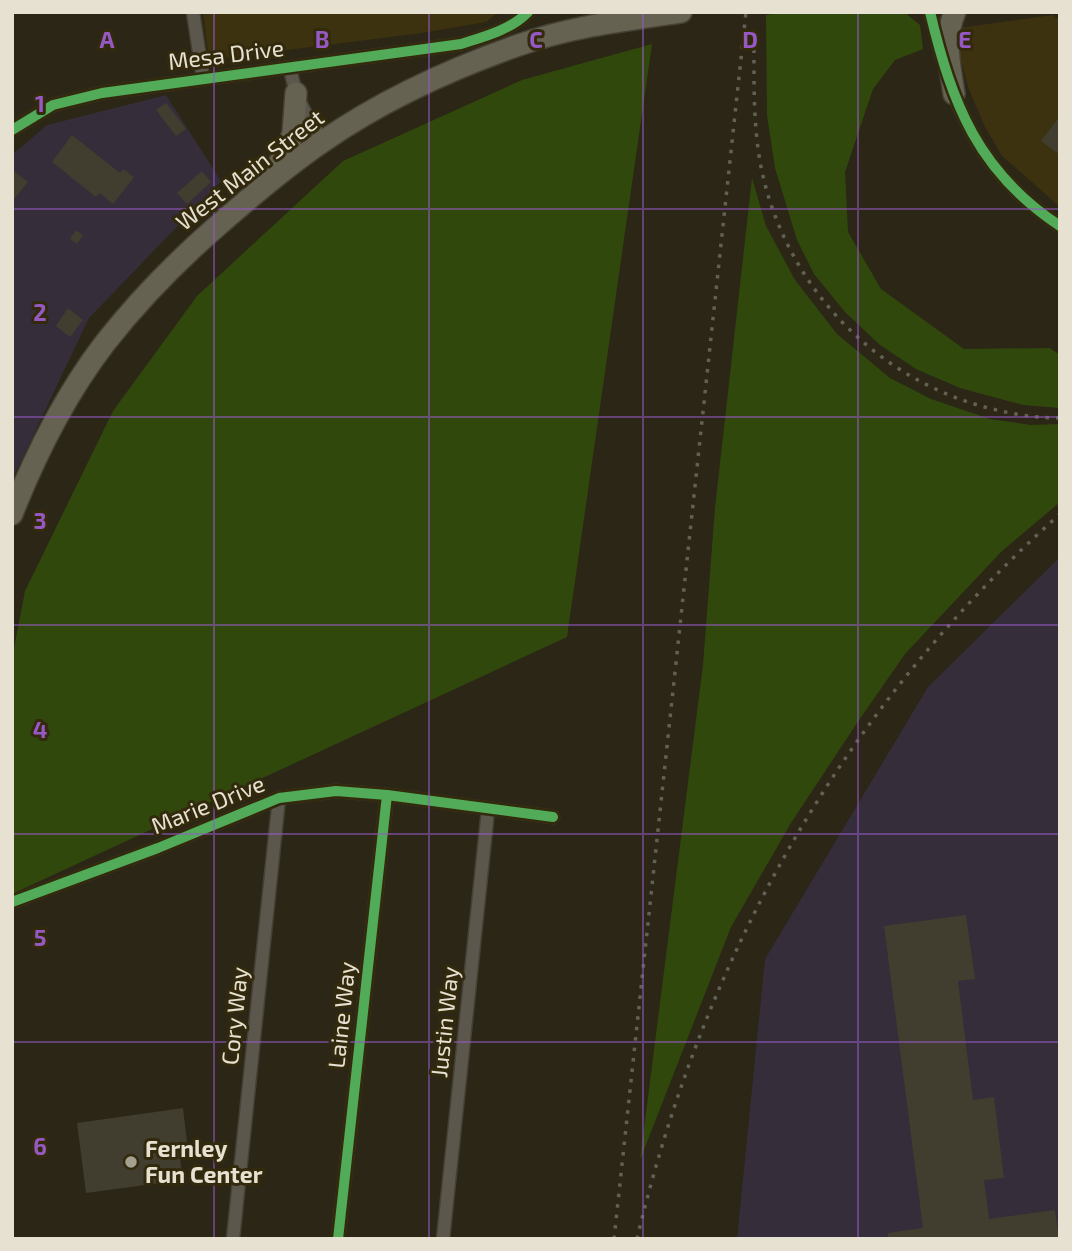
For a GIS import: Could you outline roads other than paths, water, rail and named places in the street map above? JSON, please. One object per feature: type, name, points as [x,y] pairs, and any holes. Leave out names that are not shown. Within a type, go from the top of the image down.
[{"type":"main road","name":"West Main Street","points":[[12,514],[64,405],[106,342],[133,309],[183,256],[270,181],[323,141],[386,103],[433,79],[516,46],[586,26],[681,12]]},
{"type":"main road","points":[[954,94],[948,30],[955,12]]},
{"type":"main road","points":[[270,181],[293,133],[296,93]]},
{"type":"street","points":[[193,12],[203,78]]},
{"type":"street","name":"Mesa Drive","points":[[12,130],[53,105],[102,93],[461,44],[505,28],[522,19],[528,12]]},
{"type":"street","points":[[930,12],[954,94],[990,163],[1033,207],[1060,226]]},
{"type":"street","points":[[290,68],[302,108],[323,141]]},
{"type":"street","name":"Marie Drive","points":[[12,902],[158,848],[279,798],[336,791],[387,795],[552,817]]},
{"type":"street","name":"Laine Way","points":[[338,1239],[387,795]]},
{"type":"street","name":"Cory Way","points":[[233,1239],[279,798]]},
{"type":"street","name":"Justin Way","points":[[443,1239],[488,810]]},
{"type":"railway","points":[[614,1239],[746,12]]},
{"type":"railway","points":[[754,39],[754,103],[761,167],[772,209],[789,248],[811,284],[838,317],[868,346],[903,371],[940,391],[1000,411],[1060,418]]},
{"type":"railway","points":[[637,1239],[665,1135],[701,1034],[743,937],[792,844],[848,754],[911,670],[982,590],[1060,514]]},
{"type":"place","name":"Fernley Fun Center","points":[[131,1162]]}]
